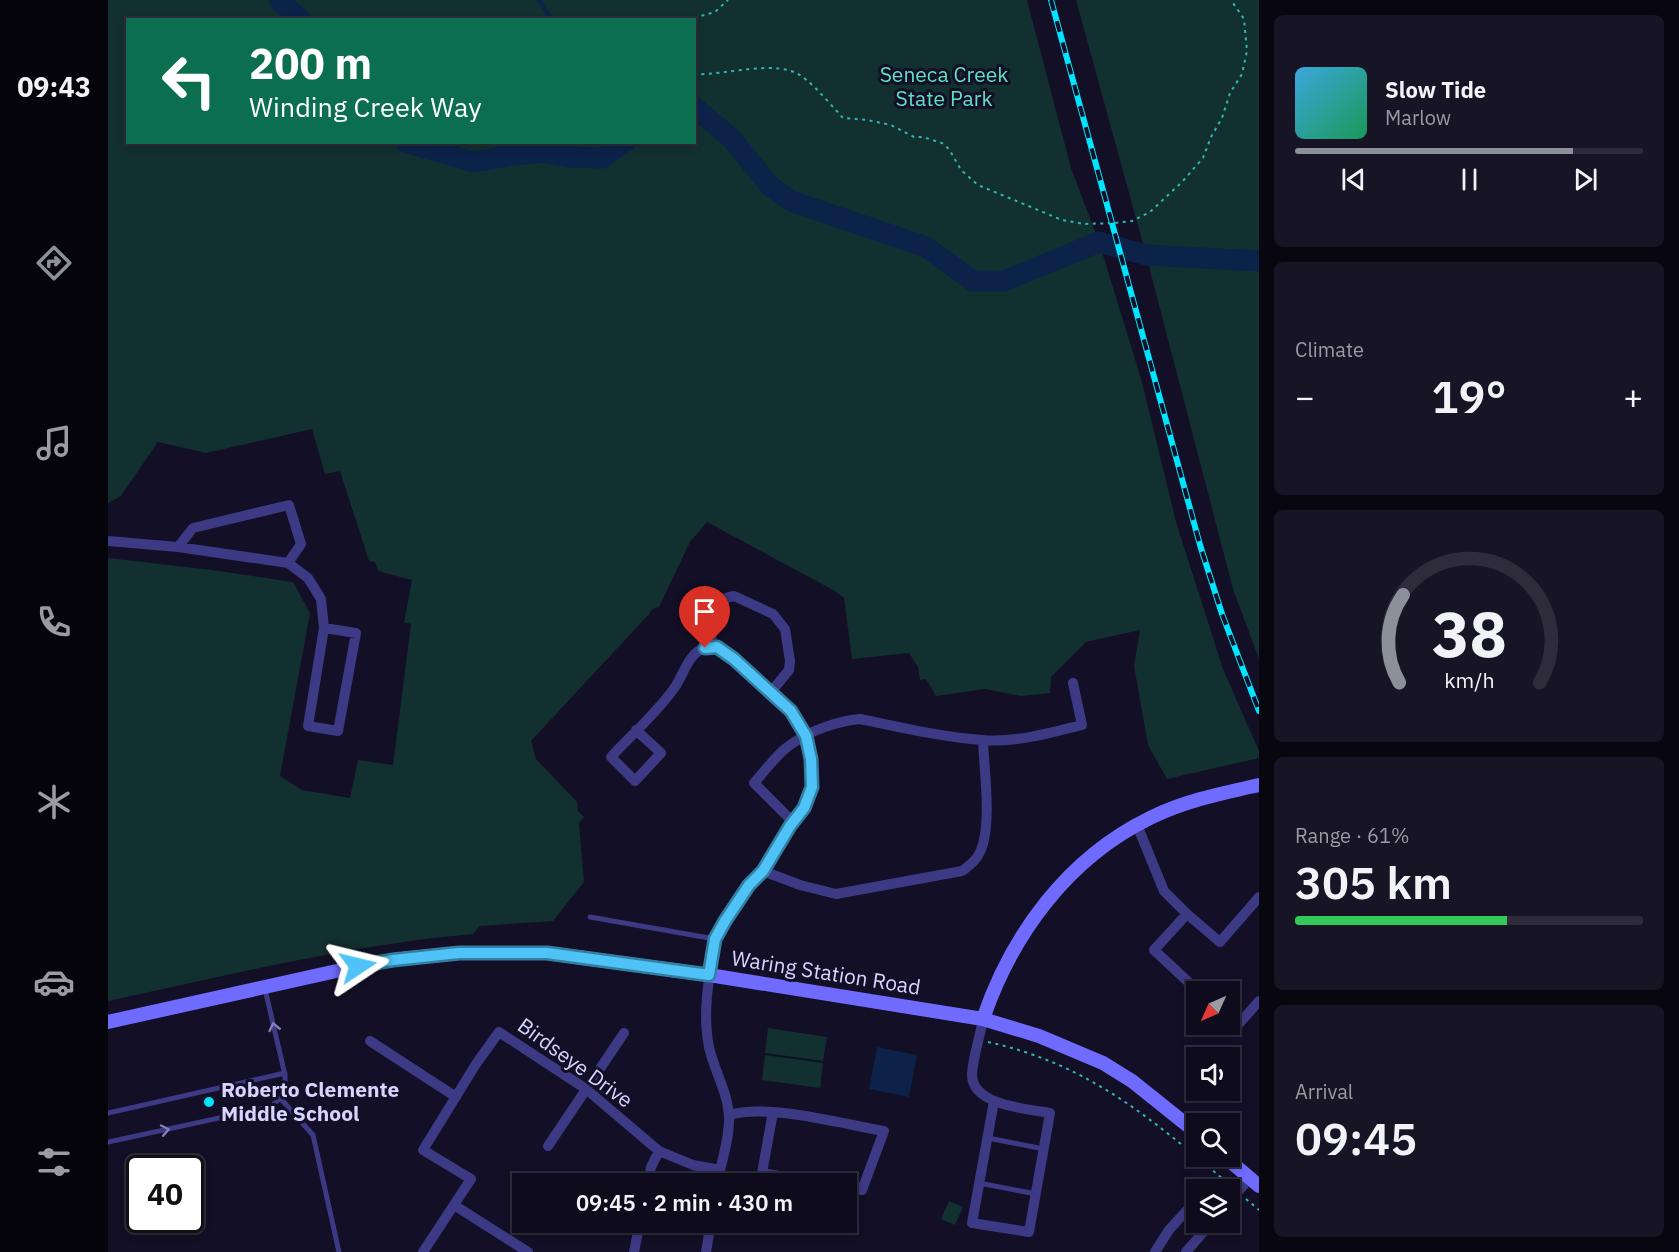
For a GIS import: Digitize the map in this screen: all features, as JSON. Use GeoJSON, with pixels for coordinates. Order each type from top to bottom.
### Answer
{"type":"FeatureCollection","features":[{"type":"Feature","properties":{"kind":"street"},"geometry":{"type":"LineString","coordinates":[[178,547],[193,528],[289,505],[301,544],[288,563]]}},
{"type":"Feature","properties":{"kind":"street"},"geometry":{"type":"LineString","coordinates":[[108,542],[178,547],[288,563],[308,578],[321,599],[324,628],[308,726],[338,731],[356,633],[324,628]]}},
{"type":"Feature","properties":{"kind":"street"},"geometry":{"type":"LineString","coordinates":[[711,648],[714,613],[720,602],[727,597],[734,596],[773,615],[785,629],[790,661],[789,670],[771,692]]}},
{"type":"Feature","properties":{"kind":"street"},"geometry":{"type":"LineString","coordinates":[[636,730],[661,753],[635,780],[611,757],[636,730],[661,706],[694,655],[705,648],[717,647],[734,659],[791,711],[806,736],[811,759],[812,787],[804,808],[763,871],[736,903],[715,939],[706,1002],[709,1045],[729,1115],[719,1173]]}},
{"type":"Feature","properties":{"kind":"street"},"geometry":{"type":"LineString","coordinates":[[793,822],[754,783],[792,744],[806,736],[844,721],[860,719],[983,740],[1025,737],[1082,725],[1073,683]]}},
{"type":"Feature","properties":{"kind":"street"},"geometry":{"type":"LineString","coordinates":[[763,871],[801,885],[836,894],[962,871],[973,863],[981,850],[986,819],[983,740]]}},
{"type":"Feature","properties":{"kind":"street"},"geometry":{"type":"LineString","coordinates":[[994,1101],[972,1223],[1029,1232],[1050,1113],[1003,1105],[994,1101],[977,1089],[972,1076],[983,1019],[1006,963],[1032,918],[1071,874],[1094,853],[1137,825],[1176,807],[1258,785]]}},
{"type":"Feature","properties":{"kind":"street"},"geometry":{"type":"LineString","coordinates":[[1137,825],[1164,891],[1220,942],[1259,897]]}},
{"type":"Feature","properties":{"kind":"street"},"geometry":{"type":"LineString","coordinates":[[1187,914],[1154,950],[1187,981]]}},
{"type":"Feature","properties":{"kind":"street","name":"Waring Station Road"},"geometry":{"type":"LineString","coordinates":[[108,1022],[393,960],[459,953],[547,953],[709,975],[983,1019],[1039,1036],[1103,1063],[1132,1081],[1186,1124]]}},
{"type":"Feature","properties":{"kind":"street"},"geometry":{"type":"LineString","coordinates":[[1240,1023],[1259,1001]]}},
{"type":"Feature","properties":{"kind":"street","name":"Birdseye Drive"},"geometry":{"type":"LineString","coordinates":[[423,1252],[471,1179],[423,1150],[499,1032],[586,1089],[659,1151],[693,1165],[720,1170]]}},
{"type":"Feature","properties":{"kind":"street"},"geometry":{"type":"LineString","coordinates":[[548,1146],[624,1033]]}},
{"type":"Feature","properties":{"kind":"street"},"geometry":{"type":"LineString","coordinates":[[370,1041],[456,1096]]}},
{"type":"Feature","properties":{"kind":"street"},"geometry":{"type":"LineString","coordinates":[[729,1115],[742,1111],[773,1112],[884,1131],[862,1190],[857,1189]]}},
{"type":"Feature","properties":{"kind":"street"},"geometry":{"type":"LineString","coordinates":[[762,1173],[773,1112]]}},
{"type":"Feature","properties":{"kind":"street"},"geometry":{"type":"LineString","coordinates":[[650,1173],[659,1151]]}},
{"type":"Feature","properties":{"kind":"street"},"geometry":{"type":"LineString","coordinates":[[1237,1167],[1254,1182],[1240,1191]]}},
{"type":"Feature","properties":{"kind":"street"},"geometry":{"type":"LineString","coordinates":[[454,1205],[528,1252]]}},
{"type":"Feature","properties":{"kind":"street"},"geometry":{"type":"LineString","coordinates":[[1155,1252],[1169,1230],[1186,1211]]}},
{"type":"Feature","properties":{"kind":"street"},"geometry":{"type":"LineString","coordinates":[[634,1252],[638,1233]]}},
{"type":"Feature","properties":{"kind":"street"},"geometry":{"type":"LineString","coordinates":[[706,1252],[709,1233]]}},
{"type":"Feature","properties":{"kind":"street"},"geometry":{"type":"LineString","coordinates":[[1186,1252],[1202,1233]]}},
{"type":"Feature","properties":{"kind":"lane"},"geometry":{"type":"LineString","coordinates":[[590,917],[715,939]]}},
{"type":"Feature","properties":{"kind":"lane"},"geometry":{"type":"LineString","coordinates":[[108,1142],[270,1107],[281,1099],[286,1087],[285,1073],[264,987]]}},
{"type":"Feature","properties":{"kind":"lane"},"geometry":{"type":"LineString","coordinates":[[108,1113],[285,1073]]}},
{"type":"Feature","properties":{"kind":"lane"},"geometry":{"type":"LineString","coordinates":[[281,1099],[313,1135],[339,1252]]}},
{"type":"Feature","properties":{"kind":"lane"},"geometry":{"type":"LineString","coordinates":[[988,1138],[1044,1149]]}},
{"type":"Feature","properties":{"kind":"lane"},"geometry":{"type":"LineString","coordinates":[[979,1184],[1036,1194]]}},
{"type":"Feature","properties":{"kind":"path"},"geometry":{"type":"LineString","coordinates":[[692,18],[715,12],[728,0]]}},
{"type":"Feature","properties":{"kind":"path"},"geometry":{"type":"LineString","coordinates":[[696,74],[710,75],[769,68],[790,71],[803,76],[843,118],[891,125],[914,137],[923,137],[942,143],[950,149],[961,170],[978,185],[1062,220],[1084,224],[1115,224],[1150,212],[1182,182],[1203,158],[1222,117],[1230,93],[1242,74],[1247,51],[1244,19],[1231,0]]}},
{"type":"Feature","properties":{"kind":"path"},"geometry":{"type":"LineString","coordinates":[[979,1040],[1023,1051],[1065,1067],[1103,1087],[1161,1127],[1223,1179]]}},
{"type":"Feature","properties":{"kind":"path"},"geometry":{"type":"LineString","coordinates":[[1240,1194],[1259,1210]]}},
{"type":"Feature","properties":{"kind":"green space","name":"Seneca Creek State Park"},"geometry":{"type":"Polygon","coordinates":[[[108,0],[1027,0],[1071,168],[1099,242],[1142,382],[1176,522],[1223,669],[1259,751],[1259,758],[1167,779],[1148,745],[1134,666],[1140,630],[1086,642],[1051,677],[1050,693],[1021,696],[985,689],[936,696],[926,679],[920,680],[918,667],[909,653],[852,659],[844,598],[835,591],[707,522],[690,542],[659,607],[652,609],[531,741],[536,759],[577,802],[578,811],[584,817],[579,823],[584,882],[553,921],[480,926],[473,934],[335,953],[108,1001],[108,558],[293,582],[310,613],[280,776],[302,790],[350,798],[358,760],[393,765],[411,624],[404,622],[412,580],[378,571],[375,562],[369,561],[340,471],[325,474],[312,429],[206,453],[158,442],[121,496],[108,503],[108,0]]]}},
{"type":"Feature","properties":{"kind":"green space"},"geometry":{"type":"Polygon","coordinates":[[[1076,0],[1259,0],[1259,659],[1233,589],[1146,255],[1076,0]]]}},
{"type":"Feature","properties":{"kind":"green space"},"geometry":{"type":"Polygon","coordinates":[[[768,1028],[827,1037],[823,1061],[765,1053],[768,1028]]]}},
{"type":"Feature","properties":{"kind":"green space"},"geometry":{"type":"Polygon","coordinates":[[[765,1055],[823,1063],[820,1088],[762,1080],[765,1055]]]}},
{"type":"Feature","properties":{"kind":"green space"},"geometry":{"type":"Polygon","coordinates":[[[949,1201],[963,1207],[955,1225],[941,1219],[949,1201]]]}},
{"type":"Feature","properties":{"kind":"water"},"geometry":{"type":"Polygon","coordinates":[[[877,1047],[917,1055],[909,1097],[869,1089],[877,1047]]]}},
{"type":"Feature","properties":{"kind":"waterway"},"geometry":{"type":"LineString","coordinates":[[279,0],[299,18]]}},
{"type":"Feature","properties":{"kind":"waterway"},"geometry":{"type":"LineString","coordinates":[[539,0],[551,18]]}},
{"type":"Feature","properties":{"kind":"waterway"},"geometry":{"type":"LineString","coordinates":[[696,109],[732,139],[770,186],[791,201],[926,247],[973,281],[1004,281],[1099,242],[1146,255],[1259,261]]}},
{"type":"Feature","properties":{"kind":"waterway"},"geometry":{"type":"LineString","coordinates":[[412,144],[474,162],[543,152],[569,157],[602,158],[622,144]]}},
{"type":"Feature","properties":{"kind":"railway"},"geometry":{"type":"LineString","coordinates":[[1051,0],[1200,545],[1222,614],[1259,711]]}},
{"type":"Feature","properties":{"kind":"place","name":"Roberto Clemente Middle School"},"geometry":{"type":"Point","coordinates":[209,1102]}},
{"type":"Feature","properties":{"kind":"route"},"geometry":{"type":"LineString","coordinates":[[358,966],[459,953],[547,953],[709,975],[715,939],[736,903],[763,871],[790,826],[804,808],[812,787],[811,759],[806,736],[791,711],[734,659],[717,647],[705,648]]}}]}
